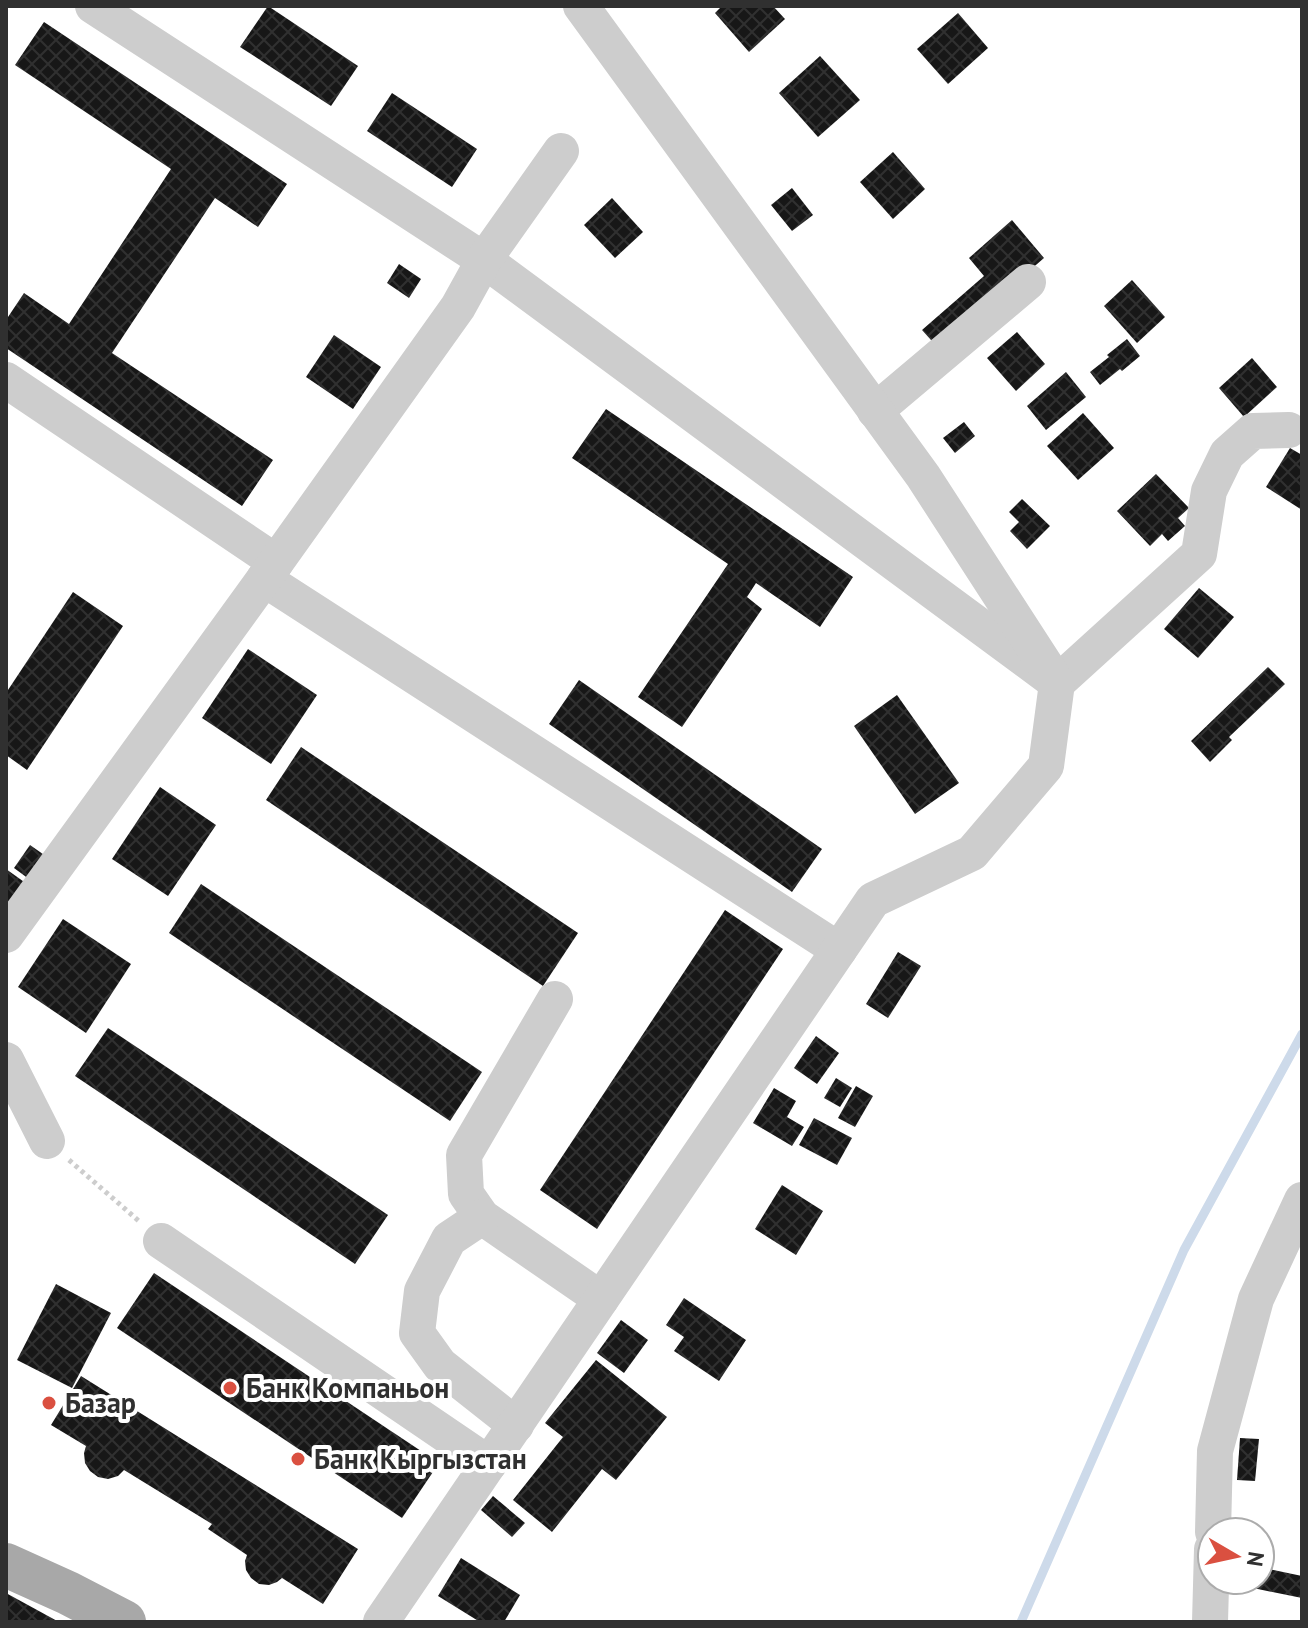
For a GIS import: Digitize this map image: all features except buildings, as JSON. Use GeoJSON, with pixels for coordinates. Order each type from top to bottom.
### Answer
{"type":"FeatureCollection","features":[{"type":"Feature","properties":{"kind":"main road"},"geometry":{"type":"LineString","coordinates":[[6,1565],[124,1622]]}},
{"type":"Feature","properties":{"kind":"street"},"geometry":{"type":"LineString","coordinates":[[93,6],[484,260],[1057,683]]}},
{"type":"Feature","properties":{"kind":"street"},"geometry":{"type":"LineString","coordinates":[[581,6],[923,476],[1057,683]]}},
{"type":"Feature","properties":{"kind":"street"},"geometry":{"type":"LineString","coordinates":[[6,935],[458,307],[484,260],[561,151]]}},
{"type":"Feature","properties":{"kind":"street"},"geometry":{"type":"LineString","coordinates":[[875,411],[1028,282]]}},
{"type":"Feature","properties":{"kind":"street"},"geometry":{"type":"LineString","coordinates":[[6,380],[270,570],[839,950]]}},
{"type":"Feature","properties":{"kind":"street"},"geometry":{"type":"LineString","coordinates":[[381,1622],[873,900],[972,853],[1046,766],[1057,683],[1199,554],[1209,491],[1227,454],[1253,431],[1289,430]]}},
{"type":"Feature","properties":{"kind":"street"},"geometry":{"type":"LineString","coordinates":[[555,999],[464,1155],[466,1194],[482,1217],[601,1299]]}},
{"type":"Feature","properties":{"kind":"street"},"geometry":{"type":"LineString","coordinates":[[6,1060],[47,1141]]}},
{"type":"Feature","properties":{"kind":"street"},"geometry":{"type":"LineString","coordinates":[[1213,1516],[1215,1451],[1256,1299],[1302,1200]]}},
{"type":"Feature","properties":{"kind":"street"},"geometry":{"type":"LineString","coordinates":[[482,1217],[449,1239],[422,1291],[417,1333],[440,1365],[516,1425]]}},
{"type":"Feature","properties":{"kind":"street"},"geometry":{"type":"LineString","coordinates":[[161,1241],[489,1464]]}},
{"type":"Feature","properties":{"kind":"street"},"geometry":{"type":"LineString","coordinates":[[1210,1622],[1211,1596]]}},
{"type":"Feature","properties":{"kind":"path"},"geometry":{"type":"LineString","coordinates":[[47,1141],[161,1241]]}},
{"type":"Feature","properties":{"kind":"waterway"},"geometry":{"type":"LineString","coordinates":[[1021,1622],[1184,1250],[1302,1034]]}},
{"type":"Feature","properties":{"kind":"place","name":"Банк Компаньон"},"geometry":{"type":"Point","coordinates":[230,1388]}},
{"type":"Feature","properties":{"kind":"place","name":"Базар"},"geometry":{"type":"Point","coordinates":[49,1403]}},
{"type":"Feature","properties":{"kind":"place","name":"Банк Кыргызстан"},"geometry":{"type":"Point","coordinates":[298,1459]}}]}
